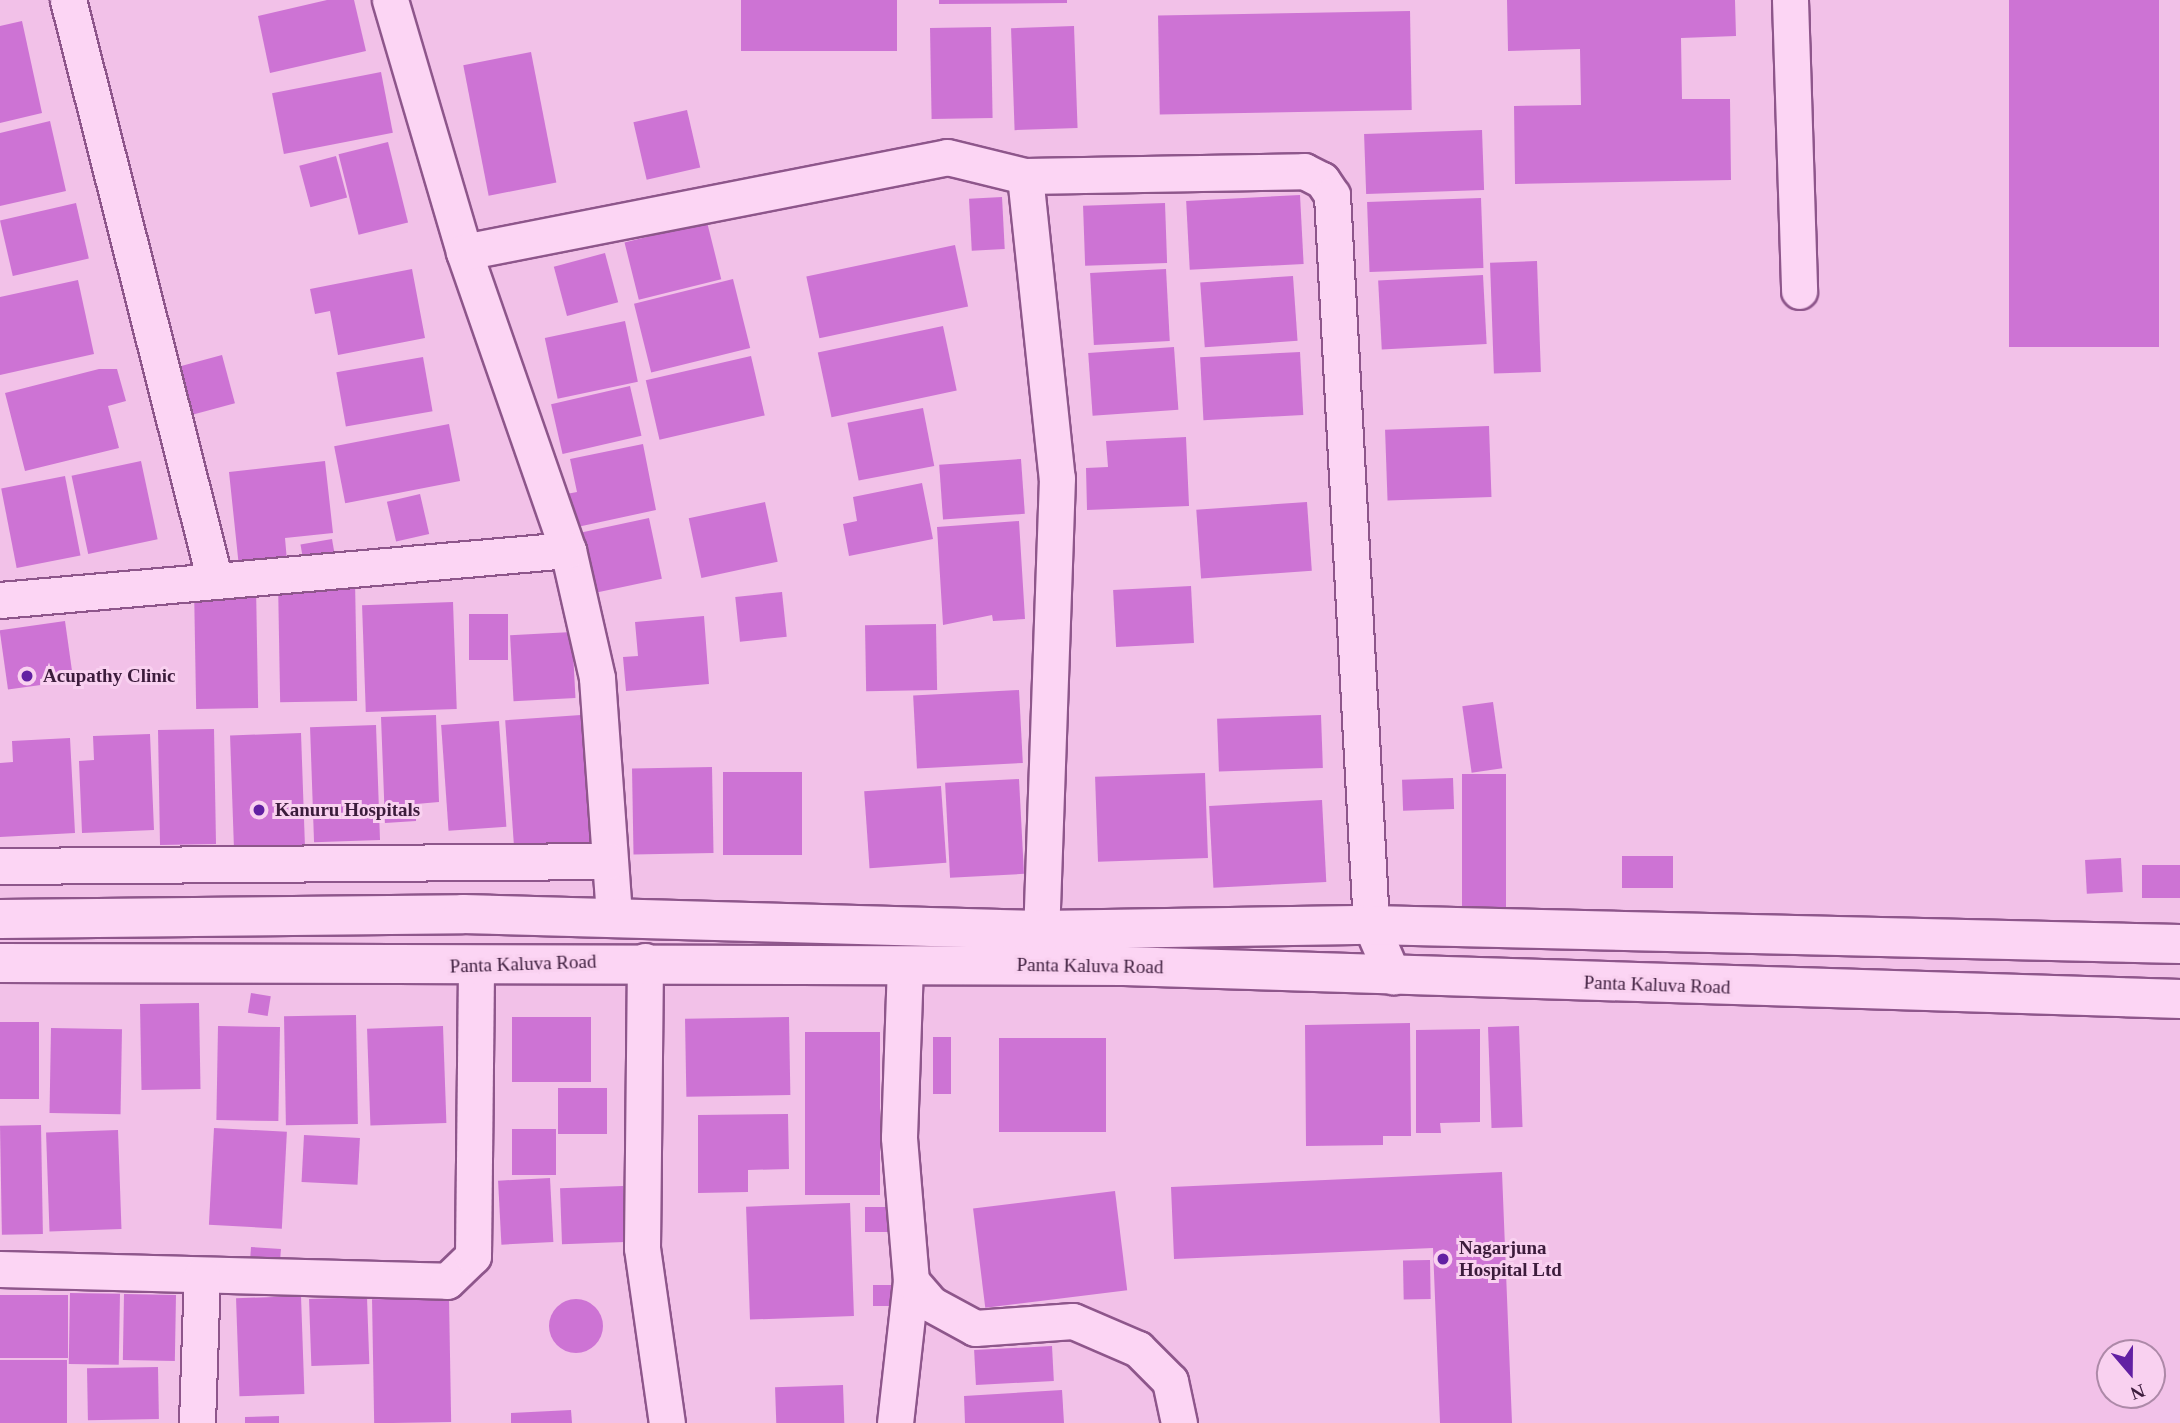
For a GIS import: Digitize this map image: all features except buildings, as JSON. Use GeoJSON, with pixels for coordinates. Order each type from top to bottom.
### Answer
{"type":"FeatureCollection","features":[{"type":"Feature","properties":{"kind":"street"},"geometry":{"type":"LineString","coordinates":[[68,0],[214,577]]}},
{"type":"Feature","properties":{"kind":"street"},"geometry":{"type":"LineString","coordinates":[[390,0],[464,252],[568,551],[597,678],[614,917]]}},
{"type":"Feature","properties":{"kind":"street"},"geometry":{"type":"LineString","coordinates":[[1790,0],[1799,291]]}},
{"type":"Feature","properties":{"kind":"street"},"geometry":{"type":"LineString","coordinates":[[464,252],[947,157],[1025,176],[1304,171],[1332,195],[1371,925],[1393,976]]}},
{"type":"Feature","properties":{"kind":"street"},"geometry":{"type":"LineString","coordinates":[[1025,176],[1058,478],[1041,930]]}},
{"type":"Feature","properties":{"kind":"street"},"geometry":{"type":"LineString","coordinates":[[0,600],[214,577],[568,551]]}},
{"type":"Feature","properties":{"kind":"street"},"geometry":{"type":"LineString","coordinates":[[0,866],[609,860]]}},
{"type":"Feature","properties":{"kind":"street","name":"Panta Kaluva Road"},"geometry":{"type":"LineString","coordinates":[[0,919],[614,917],[1041,930],[1371,925],[2180,944]]}},
{"type":"Feature","properties":{"kind":"street"},"geometry":{"type":"LineString","coordinates":[[645,961],[642,1248],[667,1423]]}},
{"type":"Feature","properties":{"kind":"street","name":"Panta Kaluva Road"},"geometry":{"type":"LineString","coordinates":[[0,963],[476,967],[645,961],[905,964],[2180,999]]}},
{"type":"Feature","properties":{"kind":"street"},"geometry":{"type":"LineString","coordinates":[[895,1423],[911,1281],[899,1137],[905,964]]}},
{"type":"Feature","properties":{"kind":"street"},"geometry":{"type":"LineString","coordinates":[[0,1269],[447,1281],[468,1261],[475,1232],[476,967]]}},
{"type":"Feature","properties":{"kind":"street"},"geometry":{"type":"LineString","coordinates":[[197,1423],[202,1275]]}},
{"type":"Feature","properties":{"kind":"street"},"geometry":{"type":"LineString","coordinates":[[911,1281],[931,1304],[975,1328],[1073,1321],[1138,1349],[1170,1381],[1178,1423]]}},
{"type":"Feature","properties":{"kind":"place","name":"Acupathy Clinic"},"geometry":{"type":"Point","coordinates":[27,676]}},
{"type":"Feature","properties":{"kind":"place","name":"Kanuru Hospitals"},"geometry":{"type":"Point","coordinates":[259,810]}},
{"type":"Feature","properties":{"kind":"place","name":"Nagarjuna Hospital Ltd"},"geometry":{"type":"Point","coordinates":[1443,1259]}}]}
